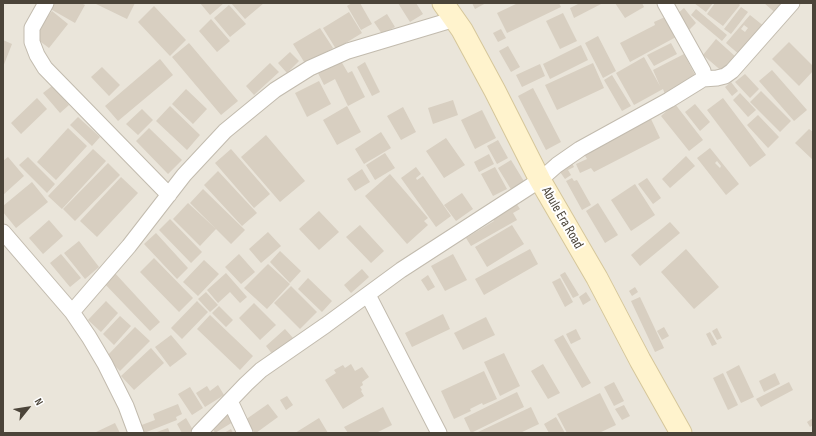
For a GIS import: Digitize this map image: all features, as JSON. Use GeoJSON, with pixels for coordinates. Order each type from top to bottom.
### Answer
{"type":"FeatureCollection","features":[{"type":"Feature","properties":{"kind":"street"},"geometry":{"type":"LineString","coordinates":[[46,3],[32,28],[32,42],[36,55],[45,68],[169,195]]}},
{"type":"Feature","properties":{"kind":"street"},"geometry":{"type":"LineString","coordinates":[[665,3],[703,71],[704,77],[702,79]]}},
{"type":"Feature","properties":{"kind":"street"},"geometry":{"type":"LineString","coordinates":[[199,433],[261,370],[401,270],[540,180],[557,165],[580,149],[669,100],[702,79],[725,76],[732,71],[792,3]]}},
{"type":"Feature","properties":{"kind":"street"},"geometry":{"type":"LineString","coordinates":[[72,312],[129,246],[184,175],[225,131],[275,90],[310,68],[348,51],[449,11]]}},
{"type":"Feature","properties":{"kind":"street","name":"Abule Era Road"},"geometry":{"type":"LineString","coordinates":[[449,11],[462,30],[540,180],[597,278],[640,360],[681,433]]}},
{"type":"Feature","properties":{"kind":"street"},"geometry":{"type":"LineString","coordinates":[[3,232],[72,312],[89,337],[105,364],[126,406],[136,433]]}},
{"type":"Feature","properties":{"kind":"street"},"geometry":{"type":"LineString","coordinates":[[368,295],[439,433]]}},
{"type":"Feature","properties":{"kind":"street"},"geometry":{"type":"LineString","coordinates":[[230,401],[245,433]]}},
{"type":"Feature","properties":{"kind":"shaded area"},"geometry":{"type":"Polygon","coordinates":[[[3,3],[813,3],[813,433],[3,433],[3,3]]]}},
{"type":"Feature","properties":{"kind":"building"},"geometry":{"type":"Polygon","coordinates":[[[49,3],[81,3],[85,5],[75,23],[47,7],[49,3]]]}},
{"type":"Feature","properties":{"kind":"building"},"geometry":{"type":"Polygon","coordinates":[[[94,3],[135,3],[127,19],[94,3]]]}},
{"type":"Feature","properties":{"kind":"building"},"geometry":{"type":"Polygon","coordinates":[[[200,3],[224,3],[210,15],[200,3]]]}},
{"type":"Feature","properties":{"kind":"building"},"geometry":{"type":"Polygon","coordinates":[[[231,3],[264,3],[245,19],[231,3]]]}},
{"type":"Feature","properties":{"kind":"building"},"geometry":{"type":"Polygon","coordinates":[[[352,3],[360,3],[372,24],[361,30],[347,6],[352,3]]]}},
{"type":"Feature","properties":{"kind":"building"},"geometry":{"type":"Polygon","coordinates":[[[398,3],[416,3],[423,14],[410,22],[398,3]]]}},
{"type":"Feature","properties":{"kind":"building"},"geometry":{"type":"Polygon","coordinates":[[[472,3],[486,3],[475,9],[472,3]]]}},
{"type":"Feature","properties":{"kind":"building"},"geometry":{"type":"Polygon","coordinates":[[[518,3],[559,3],[561,7],[507,33],[497,13],[518,3]]]}},
{"type":"Feature","properties":{"kind":"building"},"geometry":{"type":"Polygon","coordinates":[[[580,3],[603,3],[574,18],[570,8],[580,3]]]}},
{"type":"Feature","properties":{"kind":"building"},"geometry":{"type":"Polygon","coordinates":[[[615,3],[642,3],[644,7],[625,18],[615,3]]]}},
{"type":"Feature","properties":{"kind":"building"},"geometry":{"type":"Polygon","coordinates":[[[694,3],[713,3],[706,12],[694,3]]]}},
{"type":"Feature","properties":{"kind":"building"},"geometry":{"type":"Polygon","coordinates":[[[715,3],[738,3],[740,5],[723,26],[707,14],[715,3]]]}},
{"type":"Feature","properties":{"kind":"building"},"geometry":{"type":"Polygon","coordinates":[[[764,3],[787,3],[778,15],[764,3]]]}},
{"type":"Feature","properties":{"kind":"building"},"geometry":{"type":"Polygon","coordinates":[[[229,5],[246,24],[230,37],[214,18],[229,5]]]}},
{"type":"Feature","properties":{"kind":"building"},"geometry":{"type":"Polygon","coordinates":[[[154,6],[186,40],[170,56],[138,22],[154,6]]]}},
{"type":"Feature","properties":{"kind":"building"},"geometry":{"type":"Polygon","coordinates":[[[741,7],[748,12],[731,34],[724,29],[741,7]]]}},
{"type":"Feature","properties":{"kind":"building"},"geometry":{"type":"Polygon","coordinates":[[[684,8],[696,23],[689,30],[676,15],[684,8]]]}},
{"type":"Feature","properties":{"kind":"building"},"geometry":{"type":"Polygon","coordinates":[[[696,9],[727,35],[722,41],[691,15],[696,9]]]}},
{"type":"Feature","properties":{"kind":"building"},"geometry":{"type":"Polygon","coordinates":[[[52,11],[68,24],[49,48],[33,36],[52,11]]]}},
{"type":"Feature","properties":{"kind":"building"},"geometry":{"type":"Polygon","coordinates":[[[349,12],[362,33],[336,49],[323,28],[349,12]]]}},
{"type":"Feature","properties":{"kind":"building"},"geometry":{"type":"Polygon","coordinates":[[[563,13],[577,41],[560,49],[546,21],[563,13]]]}},
{"type":"Feature","properties":{"kind":"building"},"geometry":{"type":"Polygon","coordinates":[[[387,14],[395,27],[382,34],[374,22],[387,14]]]}},
{"type":"Feature","properties":{"kind":"building"},"geometry":{"type":"Polygon","coordinates":[[[750,15],[765,27],[741,56],[726,43],[750,15]],[[744,25],[741,29],[745,32],[748,28],[744,25]]]}},
{"type":"Feature","properties":{"kind":"building"},"geometry":{"type":"Polygon","coordinates":[[[665,17],[676,37],[630,62],[620,43],[655,25],[654,22],[665,17]]]}},
{"type":"Feature","properties":{"kind":"building"},"geometry":{"type":"Polygon","coordinates":[[[211,19],[230,41],[217,52],[199,31],[211,19]]]}},
{"type":"Feature","properties":{"kind":"building"},"geometry":{"type":"Polygon","coordinates":[[[320,28],[333,48],[306,65],[293,44],[320,28]]]}},
{"type":"Feature","properties":{"kind":"building"},"geometry":{"type":"Polygon","coordinates":[[[501,29],[506,38],[498,42],[493,33],[501,29]]]}},
{"type":"Feature","properties":{"kind":"building"},"geometry":{"type":"Polygon","coordinates":[[[598,36],[616,71],[603,78],[585,43],[598,36]]]}},
{"type":"Feature","properties":{"kind":"building"},"geometry":{"type":"Polygon","coordinates":[[[716,39],[737,58],[724,73],[703,55],[716,39]]]}},
{"type":"Feature","properties":{"kind":"building"},"geometry":{"type":"Polygon","coordinates":[[[3,40],[12,44],[3,67],[3,40]]]}},
{"type":"Feature","properties":{"kind":"building"},"geometry":{"type":"Polygon","coordinates":[[[789,42],[813,66],[813,71],[799,86],[772,59],[789,42]]]}},
{"type":"Feature","properties":{"kind":"building"},"geometry":{"type":"Polygon","coordinates":[[[189,43],[238,101],[221,115],[172,57],[189,43]]]}},
{"type":"Feature","properties":{"kind":"building"},"geometry":{"type":"Polygon","coordinates":[[[671,43],[677,54],[654,66],[647,55],[671,43]]]}},
{"type":"Feature","properties":{"kind":"building"},"geometry":{"type":"Polygon","coordinates":[[[581,45],[588,60],[550,79],[543,64],[581,45]]]}},
{"type":"Feature","properties":{"kind":"building"},"geometry":{"type":"Polygon","coordinates":[[[508,46],[520,67],[511,72],[499,51],[508,46]]]}},
{"type":"Feature","properties":{"kind":"building"},"geometry":{"type":"Polygon","coordinates":[[[290,52],[299,61],[287,73],[278,63],[290,52]]]}},
{"type":"Feature","properties":{"kind":"building"},"geometry":{"type":"Polygon","coordinates":[[[684,54],[696,77],[665,94],[663,89],[634,105],[616,73],[644,57],[660,86],[653,70],[684,54]]]}},
{"type":"Feature","properties":{"kind":"building"},"geometry":{"type":"Polygon","coordinates":[[[160,59],[173,75],[118,121],[105,106],[160,59]]]}},
{"type":"Feature","properties":{"kind":"building"},"geometry":{"type":"Polygon","coordinates":[[[341,61],[348,73],[352,71],[365,97],[348,106],[335,79],[324,85],[318,73],[341,61]]]}},
{"type":"Feature","properties":{"kind":"building"},"geometry":{"type":"Polygon","coordinates":[[[365,62],[380,92],[372,96],[357,67],[365,62]]]}},
{"type":"Feature","properties":{"kind":"building"},"geometry":{"type":"Polygon","coordinates":[[[270,63],[279,72],[254,95],[246,86],[270,63]]]}},
{"type":"Feature","properties":{"kind":"building"},"geometry":{"type":"Polygon","coordinates":[[[593,63],[604,88],[557,110],[545,85],[593,63]]]}},
{"type":"Feature","properties":{"kind":"building"},"geometry":{"type":"Polygon","coordinates":[[[540,64],[545,76],[522,87],[516,75],[540,64]]]}},
{"type":"Feature","properties":{"kind":"building"},"geometry":{"type":"Polygon","coordinates":[[[102,67],[120,85],[109,96],[91,77],[102,67]]]}},
{"type":"Feature","properties":{"kind":"building"},"geometry":{"type":"Polygon","coordinates":[[[772,70],[807,110],[794,121],[759,81],[772,70]]]}},
{"type":"Feature","properties":{"kind":"building"},"geometry":{"type":"Polygon","coordinates":[[[745,74],[759,89],[750,98],[735,82],[745,74]]]}},
{"type":"Feature","properties":{"kind":"building"},"geometry":{"type":"Polygon","coordinates":[[[612,75],[631,106],[622,111],[604,80],[612,75]]]}},
{"type":"Feature","properties":{"kind":"building"},"geometry":{"type":"Polygon","coordinates":[[[319,81],[331,104],[307,117],[295,93],[319,81]]]}},
{"type":"Feature","properties":{"kind":"building"},"geometry":{"type":"Polygon","coordinates":[[[731,82],[738,91],[732,96],[725,87],[731,82]]]}},
{"type":"Feature","properties":{"kind":"building"},"geometry":{"type":"Polygon","coordinates":[[[52,86],[69,105],[60,113],[43,93],[52,86]]]}},
{"type":"Feature","properties":{"kind":"building"},"geometry":{"type":"Polygon","coordinates":[[[533,88],[561,142],[546,150],[518,96],[533,88]]]}},
{"type":"Feature","properties":{"kind":"building"},"geometry":{"type":"Polygon","coordinates":[[[186,89],[207,109],[193,124],[172,104],[186,89]]]}},
{"type":"Feature","properties":{"kind":"building"},"geometry":{"type":"Polygon","coordinates":[[[761,91],[791,121],[780,132],[750,102],[761,91]]]}},
{"type":"Feature","properties":{"kind":"building"},"geometry":{"type":"Polygon","coordinates":[[[740,93],[756,110],[748,117],[733,100],[740,93]]]}},
{"type":"Feature","properties":{"kind":"building"},"geometry":{"type":"Polygon","coordinates":[[[37,98],[47,109],[21,134],[11,123],[37,98]]]}},
{"type":"Feature","properties":{"kind":"building"},"geometry":{"type":"Polygon","coordinates":[[[723,98],[766,155],[750,167],[707,110],[723,98]]]}},
{"type":"Feature","properties":{"kind":"building"},"geometry":{"type":"Polygon","coordinates":[[[453,100],[458,115],[433,124],[428,108],[453,100]]]}},
{"type":"Feature","properties":{"kind":"building"},"geometry":{"type":"Polygon","coordinates":[[[675,104],[703,140],[689,151],[661,116],[675,104]]]}},
{"type":"Feature","properties":{"kind":"building"},"geometry":{"type":"Polygon","coordinates":[[[695,104],[710,122],[700,131],[685,112],[695,104]]]}},
{"type":"Feature","properties":{"kind":"building"},"geometry":{"type":"Polygon","coordinates":[[[170,106],[200,135],[187,150],[156,121],[170,106]]]}},
{"type":"Feature","properties":{"kind":"building"},"geometry":{"type":"Polygon","coordinates":[[[347,106],[361,132],[337,145],[323,120],[347,106]]]}},
{"type":"Feature","properties":{"kind":"building"},"geometry":{"type":"Polygon","coordinates":[[[403,107],[416,132],[401,140],[387,116],[403,107]]]}},
{"type":"Feature","properties":{"kind":"building"},"geometry":{"type":"Polygon","coordinates":[[[142,109],[153,120],[138,135],[126,124],[142,109]]]}},
{"type":"Feature","properties":{"kind":"building"},"geometry":{"type":"Polygon","coordinates":[[[482,110],[496,138],[475,149],[461,120],[482,110]]]}},
{"type":"Feature","properties":{"kind":"building"},"geometry":{"type":"Polygon","coordinates":[[[758,115],[779,137],[768,148],[747,125],[758,115]]]}},
{"type":"Feature","properties":{"kind":"building"},"geometry":{"type":"Polygon","coordinates":[[[78,117],[100,137],[92,146],[70,125],[78,117]]]}},
{"type":"Feature","properties":{"kind":"building"},"geometry":{"type":"Polygon","coordinates":[[[651,119],[660,138],[594,172],[591,168],[580,173],[576,164],[587,159],[584,154],[651,119]]]}},
{"type":"Feature","properties":{"kind":"building"},"geometry":{"type":"Polygon","coordinates":[[[68,128],[87,146],[56,180],[37,162],[68,128]]]}},
{"type":"Feature","properties":{"kind":"building"},"geometry":{"type":"Polygon","coordinates":[[[149,128],[182,160],[168,174],[136,141],[149,128]]]}},
{"type":"Feature","properties":{"kind":"building"},"geometry":{"type":"Polygon","coordinates":[[[809,129],[813,132],[813,160],[795,143],[809,129]]]}},
{"type":"Feature","properties":{"kind":"building"},"geometry":{"type":"Polygon","coordinates":[[[381,132],[391,148],[364,164],[355,149],[381,132]]]}},
{"type":"Feature","properties":{"kind":"building"},"geometry":{"type":"Polygon","coordinates":[[[266,135],[305,181],[280,202],[241,157],[266,135]]]}},
{"type":"Feature","properties":{"kind":"building"},"geometry":{"type":"Polygon","coordinates":[[[446,138],[465,165],[444,178],[426,151],[446,138]]]}},
{"type":"Feature","properties":{"kind":"building"},"geometry":{"type":"Polygon","coordinates":[[[498,140],[508,158],[497,164],[487,146],[498,140]]]}},
{"type":"Feature","properties":{"kind":"building"},"geometry":{"type":"Polygon","coordinates":[[[710,148],[739,184],[726,195],[697,158],[710,148]],[[717,161],[715,163],[720,168],[721,166],[717,161]]]}},
{"type":"Feature","properties":{"kind":"building"},"geometry":{"type":"Polygon","coordinates":[[[93,149],[106,161],[62,209],[48,196],[93,149]]]}},
{"type":"Feature","properties":{"kind":"building"},"geometry":{"type":"Polygon","coordinates":[[[231,149],[270,194],[254,208],[215,163],[231,149]]]}},
{"type":"Feature","properties":{"kind":"building"},"geometry":{"type":"Polygon","coordinates":[[[385,153],[395,168],[375,180],[366,165],[385,153]]]}},
{"type":"Feature","properties":{"kind":"building"},"geometry":{"type":"Polygon","coordinates":[[[489,154],[494,164],[479,172],[474,162],[489,154]]]}},
{"type":"Feature","properties":{"kind":"building"},"geometry":{"type":"Polygon","coordinates":[[[686,156],[695,166],[670,188],[662,179],[686,156]]]}},
{"type":"Feature","properties":{"kind":"building"},"geometry":{"type":"Polygon","coordinates":[[[8,157],[24,176],[3,195],[3,161],[8,157]]]}},
{"type":"Feature","properties":{"kind":"building"},"geometry":{"type":"Polygon","coordinates":[[[28,157],[55,184],[47,193],[19,165],[28,157]]]}},
{"type":"Feature","properties":{"kind":"building"},"geometry":{"type":"Polygon","coordinates":[[[511,160],[525,183],[512,191],[498,168],[511,160]]]}},
{"type":"Feature","properties":{"kind":"building"},"geometry":{"type":"Polygon","coordinates":[[[571,161],[574,167],[568,170],[571,175],[565,179],[558,169],[571,161]]]}},
{"type":"Feature","properties":{"kind":"building"},"geometry":{"type":"Polygon","coordinates":[[[108,163],[120,175],[75,221],[63,209],[108,163]]]}},
{"type":"Feature","properties":{"kind":"building"},"geometry":{"type":"Polygon","coordinates":[[[416,167],[421,174],[416,178],[417,180],[423,176],[451,216],[436,227],[401,178],[416,167]]]}},
{"type":"Feature","properties":{"kind":"building"},"geometry":{"type":"Polygon","coordinates":[[[495,167],[507,189],[493,196],[481,174],[495,167]]]}},
{"type":"Feature","properties":{"kind":"building"},"geometry":{"type":"Polygon","coordinates":[[[362,169],[370,182],[355,191],[347,179],[362,169]]]}},
{"type":"Feature","properties":{"kind":"building"},"geometry":{"type":"Polygon","coordinates":[[[218,171],[257,213],[242,226],[204,185],[218,171]]]}},
{"type":"Feature","properties":{"kind":"building"},"geometry":{"type":"Polygon","coordinates":[[[390,174],[428,218],[424,221],[428,225],[407,244],[365,196],[390,174]]]}},
{"type":"Feature","properties":{"kind":"building"},"geometry":{"type":"Polygon","coordinates":[[[121,177],[138,193],[97,237],[80,221],[121,177]]]}},
{"type":"Feature","properties":{"kind":"building"},"geometry":{"type":"Polygon","coordinates":[[[572,178],[574,181],[577,180],[591,205],[582,210],[566,181],[572,178]]]}},
{"type":"Feature","properties":{"kind":"building"},"geometry":{"type":"Polygon","coordinates":[[[647,178],[661,198],[653,204],[638,184],[647,178]]]}},
{"type":"Feature","properties":{"kind":"building"},"geometry":{"type":"Polygon","coordinates":[[[32,182],[48,202],[16,228],[3,212],[3,206],[32,182]]]}},
{"type":"Feature","properties":{"kind":"building"},"geometry":{"type":"Polygon","coordinates":[[[635,184],[655,215],[631,231],[611,200],[635,184]]]}},
{"type":"Feature","properties":{"kind":"building"},"geometry":{"type":"Polygon","coordinates":[[[203,189],[245,230],[231,244],[190,203],[203,189]]]}},
{"type":"Feature","properties":{"kind":"building"},"geometry":{"type":"Polygon","coordinates":[[[462,193],[473,209],[456,221],[444,205],[462,193]]]}},
{"type":"Feature","properties":{"kind":"building"},"geometry":{"type":"Polygon","coordinates":[[[188,203],[216,229],[200,246],[173,219],[188,203]]]}},
{"type":"Feature","properties":{"kind":"building"},"geometry":{"type":"Polygon","coordinates":[[[516,203],[520,209],[513,213],[517,220],[471,246],[466,238],[494,221],[491,217],[516,203]]]}},
{"type":"Feature","properties":{"kind":"building"},"geometry":{"type":"Polygon","coordinates":[[[598,203],[618,235],[605,243],[586,211],[598,203]]]}},
{"type":"Feature","properties":{"kind":"building"},"geometry":{"type":"Polygon","coordinates":[[[319,211],[339,232],[319,250],[299,229],[319,211]]]}},
{"type":"Feature","properties":{"kind":"building"},"geometry":{"type":"Polygon","coordinates":[[[170,219],[202,252],[191,263],[159,230],[170,219]]]}},
{"type":"Feature","properties":{"kind":"building"},"geometry":{"type":"Polygon","coordinates":[[[49,220],[63,236],[43,254],[29,238],[49,220]]]}},
{"type":"Feature","properties":{"kind":"building"},"geometry":{"type":"Polygon","coordinates":[[[670,222],[680,233],[640,266],[631,255],[670,222]]]}},
{"type":"Feature","properties":{"kind":"building"},"geometry":{"type":"Polygon","coordinates":[[[360,225],[384,251],[371,263],[346,237],[360,225]]]}},
{"type":"Feature","properties":{"kind":"building"},"geometry":{"type":"Polygon","coordinates":[[[512,225],[524,244],[487,267],[475,247],[512,225]]]}},
{"type":"Feature","properties":{"kind":"building"},"geometry":{"type":"Polygon","coordinates":[[[268,232],[281,246],[261,263],[249,249],[268,232]]]}},
{"type":"Feature","properties":{"kind":"building"},"geometry":{"type":"Polygon","coordinates":[[[156,233],[188,268],[177,279],[144,244],[156,233]]]}},
{"type":"Feature","properties":{"kind":"building"},"geometry":{"type":"Polygon","coordinates":[[[79,241],[99,267],[85,279],[64,253],[79,241]]]}},
{"type":"Feature","properties":{"kind":"building"},"geometry":{"type":"Polygon","coordinates":[[[530,249],[538,264],[484,295],[475,279],[530,249]]]}},
{"type":"Feature","properties":{"kind":"building"},"geometry":{"type":"Polygon","coordinates":[[[686,249],[719,287],[694,309],[661,272],[686,249]]]}},
{"type":"Feature","properties":{"kind":"building"},"geometry":{"type":"Polygon","coordinates":[[[280,251],[301,271],[290,283],[270,262],[280,251]]]}},
{"type":"Feature","properties":{"kind":"building"},"geometry":{"type":"Polygon","coordinates":[[[61,254],[81,278],[70,287],[50,263],[61,254]]]}},
{"type":"Feature","properties":{"kind":"building"},"geometry":{"type":"Polygon","coordinates":[[[239,254],[255,272],[241,284],[225,267],[239,254]]]}},
{"type":"Feature","properties":{"kind":"building"},"geometry":{"type":"Polygon","coordinates":[[[453,254],[467,280],[445,291],[431,266],[453,254]]]}},
{"type":"Feature","properties":{"kind":"building"},"geometry":{"type":"Polygon","coordinates":[[[154,258],[193,298],[179,312],[140,272],[154,258]]]}},
{"type":"Feature","properties":{"kind":"building"},"geometry":{"type":"Polygon","coordinates":[[[204,260],[219,274],[198,296],[183,282],[204,260]]]}},
{"type":"Feature","properties":{"kind":"building"},"geometry":{"type":"Polygon","coordinates":[[[268,264],[290,284],[267,309],[244,288],[268,264]]]}},
{"type":"Feature","properties":{"kind":"building"},"geometry":{"type":"Polygon","coordinates":[[[362,269],[369,277],[351,293],[344,285],[362,269]]]}},
{"type":"Feature","properties":{"kind":"building"},"geometry":{"type":"Polygon","coordinates":[[[113,271],[160,322],[150,331],[102,281],[113,271]]]}},
{"type":"Feature","properties":{"kind":"building"},"geometry":{"type":"Polygon","coordinates":[[[565,272],[579,295],[573,298],[560,275],[565,272]]]}},
{"type":"Feature","properties":{"kind":"building"},"geometry":{"type":"Polygon","coordinates":[[[226,273],[247,297],[240,303],[230,292],[218,303],[207,290],[226,273]]]}},
{"type":"Feature","properties":{"kind":"building"},"geometry":{"type":"Polygon","coordinates":[[[428,275],[435,287],[428,291],[421,280],[428,275]]]}},
{"type":"Feature","properties":{"kind":"building"},"geometry":{"type":"Polygon","coordinates":[[[308,278],[332,301],[322,312],[298,289],[308,278]]]}},
{"type":"Feature","properties":{"kind":"building"},"geometry":{"type":"Polygon","coordinates":[[[560,278],[573,302],[565,307],[552,282],[560,278]]]}},
{"type":"Feature","properties":{"kind":"building"},"geometry":{"type":"Polygon","coordinates":[[[291,286],[317,312],[300,329],[274,303],[291,286]]]}},
{"type":"Feature","properties":{"kind":"building"},"geometry":{"type":"Polygon","coordinates":[[[635,287],[638,292],[632,296],[629,291],[635,287]]]}},
{"type":"Feature","properties":{"kind":"building"},"geometry":{"type":"Polygon","coordinates":[[[206,292],[218,305],[210,312],[198,299],[206,292]]]}},
{"type":"Feature","properties":{"kind":"building"},"geometry":{"type":"Polygon","coordinates":[[[586,292],[591,300],[583,305],[579,297],[586,292]]]}},
{"type":"Feature","properties":{"kind":"building"},"geometry":{"type":"Polygon","coordinates":[[[640,297],[664,348],[655,352],[631,301],[640,297]]]}},
{"type":"Feature","properties":{"kind":"building"},"geometry":{"type":"Polygon","coordinates":[[[106,301],[118,313],[101,332],[88,320],[106,301]]]}},
{"type":"Feature","properties":{"kind":"building"},"geometry":{"type":"Polygon","coordinates":[[[197,301],[208,312],[182,339],[171,328],[197,301]]]}},
{"type":"Feature","properties":{"kind":"building"},"geometry":{"type":"Polygon","coordinates":[[[254,303],[276,325],[260,340],[239,318],[254,303]]]}},
{"type":"Feature","properties":{"kind":"building"},"geometry":{"type":"Polygon","coordinates":[[[219,306],[233,320],[226,327],[212,313],[219,306]]]}},
{"type":"Feature","properties":{"kind":"building"},"geometry":{"type":"Polygon","coordinates":[[[443,314],[450,329],[412,347],[405,333],[443,314]]]}},
{"type":"Feature","properties":{"kind":"building"},"geometry":{"type":"Polygon","coordinates":[[[210,315],[253,356],[240,370],[197,329],[210,315]]]}},
{"type":"Feature","properties":{"kind":"building"},"geometry":{"type":"Polygon","coordinates":[[[120,316],[131,326],[114,345],[103,334],[120,316]]]}},
{"type":"Feature","properties":{"kind":"building"},"geometry":{"type":"Polygon","coordinates":[[[486,317],[495,335],[463,350],[454,333],[486,317]]]}},
{"type":"Feature","properties":{"kind":"building"},"geometry":{"type":"Polygon","coordinates":[[[135,327],[150,341],[120,371],[106,357],[135,327]]]}},
{"type":"Feature","properties":{"kind":"building"},"geometry":{"type":"Polygon","coordinates":[[[664,327],[669,336],[662,340],[657,331],[664,327]]]}},
{"type":"Feature","properties":{"kind":"building"},"geometry":{"type":"Polygon","coordinates":[[[717,328],[722,338],[717,340],[712,331],[717,328]]]}},
{"type":"Feature","properties":{"kind":"building"},"geometry":{"type":"Polygon","coordinates":[[[285,329],[293,338],[273,355],[266,346],[285,329]]]}},
{"type":"Feature","properties":{"kind":"building"},"geometry":{"type":"Polygon","coordinates":[[[576,329],[581,339],[571,344],[566,334],[576,329]]]}},
{"type":"Feature","properties":{"kind":"building"},"geometry":{"type":"Polygon","coordinates":[[[710,332],[717,344],[712,346],[706,334],[710,332]]]}},
{"type":"Feature","properties":{"kind":"building"},"geometry":{"type":"Polygon","coordinates":[[[171,335],[187,354],[170,367],[155,347],[171,335]]]}},
{"type":"Feature","properties":{"kind":"building"},"geometry":{"type":"Polygon","coordinates":[[[563,335],[591,383],[582,388],[554,340],[563,335]]]}},
{"type":"Feature","properties":{"kind":"building"},"geometry":{"type":"Polygon","coordinates":[[[151,348],[164,363],[134,390],[121,376],[151,348]]]}},
{"type":"Feature","properties":{"kind":"building"},"geometry":{"type":"Polygon","coordinates":[[[504,353],[520,386],[500,396],[484,362],[504,353]]]}},
{"type":"Feature","properties":{"kind":"building"},"geometry":{"type":"Polygon","coordinates":[[[351,364],[355,371],[362,367],[369,377],[362,382],[363,385],[360,387],[364,396],[343,409],[325,380],[336,373],[334,370],[343,365],[345,368],[351,364]]]}},
{"type":"Feature","properties":{"kind":"building"},"geometry":{"type":"Polygon","coordinates":[[[543,364],[560,393],[548,399],[531,371],[543,364]]]}},
{"type":"Feature","properties":{"kind":"building"},"geometry":{"type":"Polygon","coordinates":[[[739,365],[754,397],[741,403],[726,372],[739,365]]]}},
{"type":"Feature","properties":{"kind":"building"},"geometry":{"type":"Polygon","coordinates":[[[484,371],[497,399],[483,405],[482,403],[470,409],[471,411],[454,419],[441,391],[484,371]]]}},
{"type":"Feature","properties":{"kind":"building"},"geometry":{"type":"Polygon","coordinates":[[[723,373],[738,405],[728,410],[713,378],[723,373]]]}},
{"type":"Feature","properties":{"kind":"building"},"geometry":{"type":"Polygon","coordinates":[[[775,373],[780,384],[764,392],[759,381],[775,373]]]}},
{"type":"Feature","properties":{"kind":"building"},"geometry":{"type":"Polygon","coordinates":[[[614,382],[624,401],[614,406],[604,387],[614,382]]]}},
{"type":"Feature","properties":{"kind":"building"},"geometry":{"type":"Polygon","coordinates":[[[789,382],[793,390],[761,407],[756,399],[789,382]]]}},
{"type":"Feature","properties":{"kind":"building"},"geometry":{"type":"Polygon","coordinates":[[[218,385],[224,395],[205,407],[196,393],[207,386],[210,391],[218,385]]]}},
{"type":"Feature","properties":{"kind":"building"},"geometry":{"type":"Polygon","coordinates":[[[190,387],[203,408],[192,415],[178,394],[190,387]]]}},
{"type":"Feature","properties":{"kind":"building"},"geometry":{"type":"Polygon","coordinates":[[[517,392],[524,407],[471,433],[464,418],[517,392]]]}},
{"type":"Feature","properties":{"kind":"building"},"geometry":{"type":"Polygon","coordinates":[[[600,393],[616,425],[599,433],[567,433],[557,414],[600,393]]]}},
{"type":"Feature","properties":{"kind":"building"},"geometry":{"type":"Polygon","coordinates":[[[287,396],[293,405],[286,410],[280,400],[287,396]]]}},
{"type":"Feature","properties":{"kind":"building"},"geometry":{"type":"Polygon","coordinates":[[[178,404],[182,414],[176,417],[177,420],[141,433],[139,426],[155,420],[153,414],[178,404]]]}},
{"type":"Feature","properties":{"kind":"building"},"geometry":{"type":"Polygon","coordinates":[[[268,404],[278,417],[255,433],[245,420],[268,404]]]}},
{"type":"Feature","properties":{"kind":"building"},"geometry":{"type":"Polygon","coordinates":[[[624,405],[630,416],[622,420],[615,409],[624,405]]]}},
{"type":"Feature","properties":{"kind":"building"},"geometry":{"type":"Polygon","coordinates":[[[383,407],[392,425],[376,433],[348,433],[344,427],[383,407]]]}},
{"type":"Feature","properties":{"kind":"building"},"geometry":{"type":"Polygon","coordinates":[[[531,407],[539,424],[520,433],[476,433],[531,407]]]}},
{"type":"Feature","properties":{"kind":"building"},"geometry":{"type":"Polygon","coordinates":[[[228,414],[233,422],[215,433],[211,425],[228,414]]]}},
{"type":"Feature","properties":{"kind":"building"},"geometry":{"type":"Polygon","coordinates":[[[556,417],[565,433],[549,433],[544,424],[556,417]]]}},
{"type":"Feature","properties":{"kind":"building"},"geometry":{"type":"Polygon","coordinates":[[[186,418],[193,430],[188,433],[182,433],[177,424],[186,418]]]}},
{"type":"Feature","properties":{"kind":"building"},"geometry":{"type":"Polygon","coordinates":[[[319,418],[328,433],[295,433],[319,418]]]}},
{"type":"Feature","properties":{"kind":"building"},"geometry":{"type":"Polygon","coordinates":[[[813,418],[813,425],[810,427],[807,422],[813,418]]]}},
{"type":"Feature","properties":{"kind":"building"},"geometry":{"type":"Polygon","coordinates":[[[115,423],[120,433],[94,433],[115,423]]]}},
{"type":"Feature","properties":{"kind":"building"},"geometry":{"type":"Polygon","coordinates":[[[168,428],[170,433],[154,433],[168,428]]]}},
{"type":"Feature","properties":{"kind":"building"},"geometry":{"type":"Polygon","coordinates":[[[231,429],[233,433],[224,433],[231,429]]]}}]}
